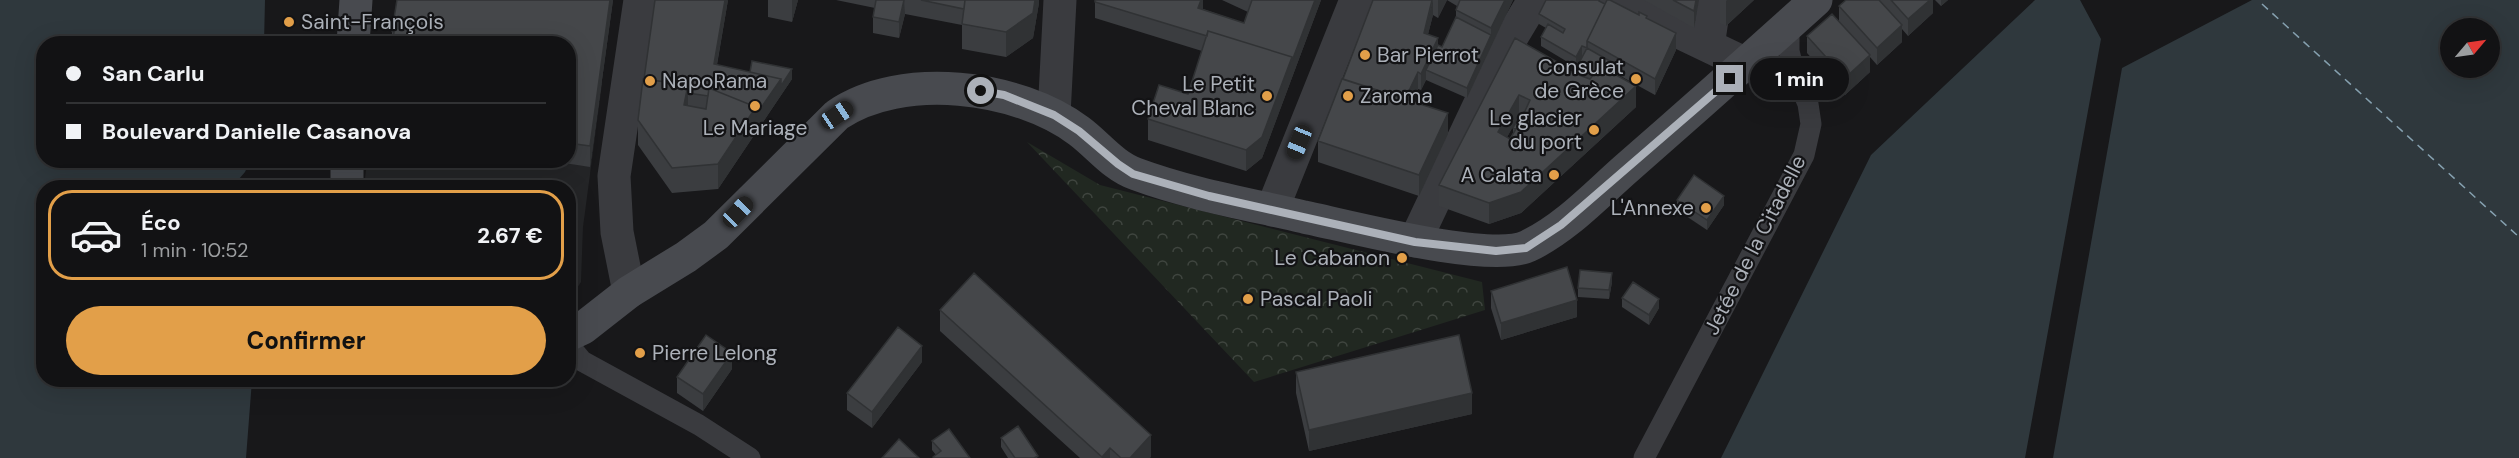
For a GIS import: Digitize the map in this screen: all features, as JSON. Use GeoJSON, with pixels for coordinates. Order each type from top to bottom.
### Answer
{"type":"FeatureCollection","features":[{"type":"Feature","properties":{"kind":"street"},"geometry":{"type":"LineString","coordinates":[[354,36],[356,0]]}},
{"type":"Feature","properties":{"kind":"street"},"geometry":{"type":"LineString","coordinates":[[629,292],[617,232],[614,176],[640,0]]}},
{"type":"Feature","properties":{"kind":"street"},"geometry":{"type":"LineString","coordinates":[[1054,115],[1060,0]]}},
{"type":"Feature","properties":{"kind":"street"},"geometry":{"type":"LineString","coordinates":[[1272,210],[1356,0]]}},
{"type":"Feature","properties":{"kind":"street"},"geometry":{"type":"LineString","coordinates":[[1415,242],[1510,40],[1534,0]]}},
{"type":"Feature","properties":{"kind":"street"},"geometry":{"type":"LineString","coordinates":[[1612,0],[1746,64]]}},
{"type":"Feature","properties":{"kind":"street"},"geometry":{"type":"LineString","coordinates":[[1707,46],[1715,0]]}},
{"type":"Feature","properties":{"kind":"street"},"geometry":{"type":"LineString","coordinates":[[576,331],[629,292],[686,257],[716,235],[837,115],[853,104],[870,98],[922,89],[981,91],[1004,95],[1054,115],[1079,131],[1133,174],[1209,196],[1415,242],[1496,251],[1526,248],[1561,225],[1816,0]]}},
{"type":"Feature","properties":{"kind":"lane","name":"Jetée de la Citadelle"},"geometry":{"type":"LineString","coordinates":[[1644,458],[1804,155],[1811,124],[1808,104],[1794,71],[1789,51],[1789,24]]}},
{"type":"Feature","properties":{"kind":"lane"},"geometry":{"type":"LineString","coordinates":[[1746,64],[1774,63],[1794,71]]}},
{"type":"Feature","properties":{"kind":"lane"},"geometry":{"type":"LineString","coordinates":[[576,354],[582,361],[699,425],[750,458]]}},
{"type":"Feature","properties":{"kind":"shaded area"},"geometry":{"type":"Polygon","coordinates":[[[0,0],[265,0],[264,36],[36,36],[36,168],[247,168],[238,180],[36,180],[36,387],[251,387],[246,458],[0,458],[0,0]]]}},
{"type":"Feature","properties":{"kind":"shaded area"},"geometry":{"type":"Polygon","coordinates":[[[2035,0],[2080,0],[2101,39],[2025,458],[1721,458],[1871,155],[2035,0]]]}},
{"type":"Feature","properties":{"kind":"shaded area"},"geometry":{"type":"Polygon","coordinates":[[[2252,0],[2519,0],[2519,458],[2053,458],[2122,68],[2252,0]]]}},
{"type":"Feature","properties":{"kind":"shaded area"},"geometry":{"type":"Polygon","coordinates":[[[576,80],[602,84],[583,227],[581,282],[576,290],[576,180],[365,180],[366,168],[576,168],[576,80]]]}},
{"type":"Feature","properties":{"kind":"green space"},"geometry":{"type":"Polygon","coordinates":[[[1027,142],[1100,185],[1482,282],[1485,310],[1254,382],[1027,142]]]}},
{"type":"Feature","properties":{"kind":"building"},"geometry":{"type":"Polygon","coordinates":[[[397,0],[610,0],[590,146],[576,144],[576,36],[394,36],[392,31],[397,0]]]}},
{"type":"Feature","properties":{"kind":"building"},"geometry":{"type":"Polygon","coordinates":[[[655,0],[725,0],[714,64],[781,79],[756,115],[756,107],[709,88],[708,96],[688,93],[688,85],[644,79],[655,0]]]}},
{"type":"Feature","properties":{"kind":"building"},"geometry":{"type":"Polygon","coordinates":[[[876,0],[904,0],[899,22],[873,17],[876,0]]]}},
{"type":"Feature","properties":{"kind":"building"},"geometry":{"type":"Polygon","coordinates":[[[921,0],[965,0],[964,9],[921,0]]]}},
{"type":"Feature","properties":{"kind":"building"},"geometry":{"type":"Polygon","coordinates":[[[965,0],[1035,0],[1033,13],[1006,32],[962,24],[965,0]]]}},
{"type":"Feature","properties":{"kind":"building"},"geometry":{"type":"Polygon","coordinates":[[[1095,0],[1201,0],[1198,8],[1244,23],[1252,0],[1315,0],[1292,61],[1292,57],[1208,31],[1207,36],[1095,2],[1095,0]]]}},
{"type":"Feature","properties":{"kind":"building"},"geometry":{"type":"Polygon","coordinates":[[[1373,0],[1432,0],[1424,33],[1438,38],[1421,74],[1418,72],[1405,99],[1343,79],[1373,0]]]}},
{"type":"Feature","properties":{"kind":"building"},"geometry":{"type":"Polygon","coordinates":[[[1460,0],[1505,0],[1491,28],[1456,10],[1460,0]]]}},
{"type":"Feature","properties":{"kind":"building"},"geometry":{"type":"Polygon","coordinates":[[[1546,0],[1599,0],[1605,4],[1587,41],[1587,48],[1582,46],[1576,57],[1541,37],[1548,24],[1563,33],[1565,29],[1539,14],[1546,0]]]}},
{"type":"Feature","properties":{"kind":"building"},"geometry":{"type":"Polygon","coordinates":[[[1607,0],[1639,15],[1639,12],[1676,33],[1655,79],[1587,41],[1607,0]]]}},
{"type":"Feature","properties":{"kind":"building"},"geometry":{"type":"Polygon","coordinates":[[[1673,0],[1696,0],[1694,11],[1673,0]]]}},
{"type":"Feature","properties":{"kind":"building"},"geometry":{"type":"Polygon","coordinates":[[[1846,0],[1879,0],[1902,25],[1877,48],[1839,6],[1846,0]]]}},
{"type":"Feature","properties":{"kind":"building"},"geometry":{"type":"Polygon","coordinates":[[[1891,0],[1930,0],[1908,19],[1891,0]]]}},
{"type":"Feature","properties":{"kind":"building"},"geometry":{"type":"Polygon","coordinates":[[[1832,14],[1870,55],[1845,78],[1807,36],[1832,14]]]}},
{"type":"Feature","properties":{"kind":"building"},"geometry":{"type":"Polygon","coordinates":[[[1456,17],[1491,35],[1467,88],[1426,70],[1438,45],[1442,47],[1456,17]]]}},
{"type":"Feature","properties":{"kind":"building"},"geometry":{"type":"Polygon","coordinates":[[[1208,31],[1292,57],[1262,137],[1246,150],[1148,119],[1159,85],[1188,94],[1208,31]]]}},
{"type":"Feature","properties":{"kind":"building"},"geometry":{"type":"Polygon","coordinates":[[[1515,38],[1559,63],[1557,67],[1590,79],[1600,66],[1636,86],[1521,192],[1489,203],[1439,185],[1515,38]],[[1519,95],[1498,132],[1510,139],[1516,129],[1513,128],[1517,121],[1520,122],[1530,100],[1519,95]]]}},
{"type":"Feature","properties":{"kind":"building"},"geometry":{"type":"Polygon","coordinates":[[[1587,48],[1615,64],[1610,72],[1600,66],[1594,74],[1578,65],[1587,48]]]}},
{"type":"Feature","properties":{"kind":"building"},"geometry":{"type":"Polygon","coordinates":[[[752,61],[792,69],[781,86],[781,79],[750,72],[752,61]]]}},
{"type":"Feature","properties":{"kind":"building"},"geometry":{"type":"Polygon","coordinates":[[[643,79],[688,85],[684,105],[706,109],[709,88],[756,107],[718,164],[672,168],[638,120],[643,79]]]}},
{"type":"Feature","properties":{"kind":"building"},"geometry":{"type":"Polygon","coordinates":[[[1342,79],[1448,113],[1419,175],[1318,141],[1342,79]]]}},
{"type":"Feature","properties":{"kind":"building"},"geometry":{"type":"Polygon","coordinates":[[[1694,175],[1724,196],[1707,220],[1677,200],[1694,175]]]}},
{"type":"Feature","properties":{"kind":"building"},"geometry":{"type":"Polygon","coordinates":[[[1567,267],[1577,300],[1501,323],[1491,291],[1567,267]]]}},
{"type":"Feature","properties":{"kind":"building"},"geometry":{"type":"Polygon","coordinates":[[[1580,270],[1612,273],[1609,290],[1578,288],[1580,270]]]}},
{"type":"Feature","properties":{"kind":"building"},"geometry":{"type":"Polygon","coordinates":[[[974,273],[1151,435],[1130,458],[1121,458],[1110,448],[1102,457],[940,310],[974,273]]]}},
{"type":"Feature","properties":{"kind":"building"},"geometry":{"type":"Polygon","coordinates":[[[1633,282],[1659,299],[1649,315],[1622,298],[1633,282]]]}},
{"type":"Feature","properties":{"kind":"building"},"geometry":{"type":"Polygon","coordinates":[[[898,327],[922,346],[872,412],[847,393],[898,327]]]}},
{"type":"Feature","properties":{"kind":"building"},"geometry":{"type":"Polygon","coordinates":[[[706,335],[732,353],[703,394],[677,377],[706,335]]]}},
{"type":"Feature","properties":{"kind":"building"},"geometry":{"type":"Polygon","coordinates":[[[1459,335],[1472,393],[1309,430],[1296,372],[1459,335]]]}},
{"type":"Feature","properties":{"kind":"building"},"geometry":{"type":"Polygon","coordinates":[[[1018,426],[1038,456],[1015,458],[1001,438],[1018,426]]]}},
{"type":"Feature","properties":{"kind":"building"},"geometry":{"type":"Polygon","coordinates":[[[949,429],[970,458],[933,457],[941,451],[932,441],[949,429]]]}},
{"type":"Feature","properties":{"kind":"building"},"geometry":{"type":"Polygon","coordinates":[[[899,439],[919,458],[882,458],[899,439]]]}},
{"type":"Feature","properties":{"kind":"ferry route"},"geometry":{"type":"LineString","coordinates":[[2262,4],[2519,237]]}},
{"type":"Feature","properties":{"kind":"place","name":"Saint-François"},"geometry":{"type":"Point","coordinates":[289,22]}},
{"type":"Feature","properties":{"kind":"place","name":"Bar Pierrot"},"geometry":{"type":"Point","coordinates":[1365,55]}},
{"type":"Feature","properties":{"kind":"place","name":"Consulat de Grèce"},"geometry":{"type":"Point","coordinates":[1636,79]}},
{"type":"Feature","properties":{"kind":"place","name":"NapoRama"},"geometry":{"type":"Point","coordinates":[650,81]}},
{"type":"Feature","properties":{"kind":"place","name":"Le Petit Cheval Blanc"},"geometry":{"type":"Point","coordinates":[1267,96]}},
{"type":"Feature","properties":{"kind":"place","name":"Zaroma"},"geometry":{"type":"Point","coordinates":[1348,96]}},
{"type":"Feature","properties":{"kind":"place","name":"Le Mariage"},"geometry":{"type":"Point","coordinates":[755,106]}},
{"type":"Feature","properties":{"kind":"place","name":"Le glacier du port"},"geometry":{"type":"Point","coordinates":[1594,130]}},
{"type":"Feature","properties":{"kind":"place","name":"A Calata"},"geometry":{"type":"Point","coordinates":[1554,175]}},
{"type":"Feature","properties":{"kind":"place","name":"L'Annexe"},"geometry":{"type":"Point","coordinates":[1706,208]}},
{"type":"Feature","properties":{"kind":"place","name":"Le Cabanon"},"geometry":{"type":"Point","coordinates":[1402,258]}},
{"type":"Feature","properties":{"kind":"place","name":"Pascal Paoli"},"geometry":{"type":"Point","coordinates":[1248,299]}},
{"type":"Feature","properties":{"kind":"place","name":"Pierre Lelong"},"geometry":{"type":"Point","coordinates":[640,353]}},
{"type":"Feature","properties":{"kind":"route"},"geometry":{"type":"LineString","coordinates":[[981,91],[1004,95],[1054,115],[1079,131],[1102,152],[1133,174],[1209,196],[1415,242],[1496,251],[1526,248],[1561,225],[1730,79]]}}]}
